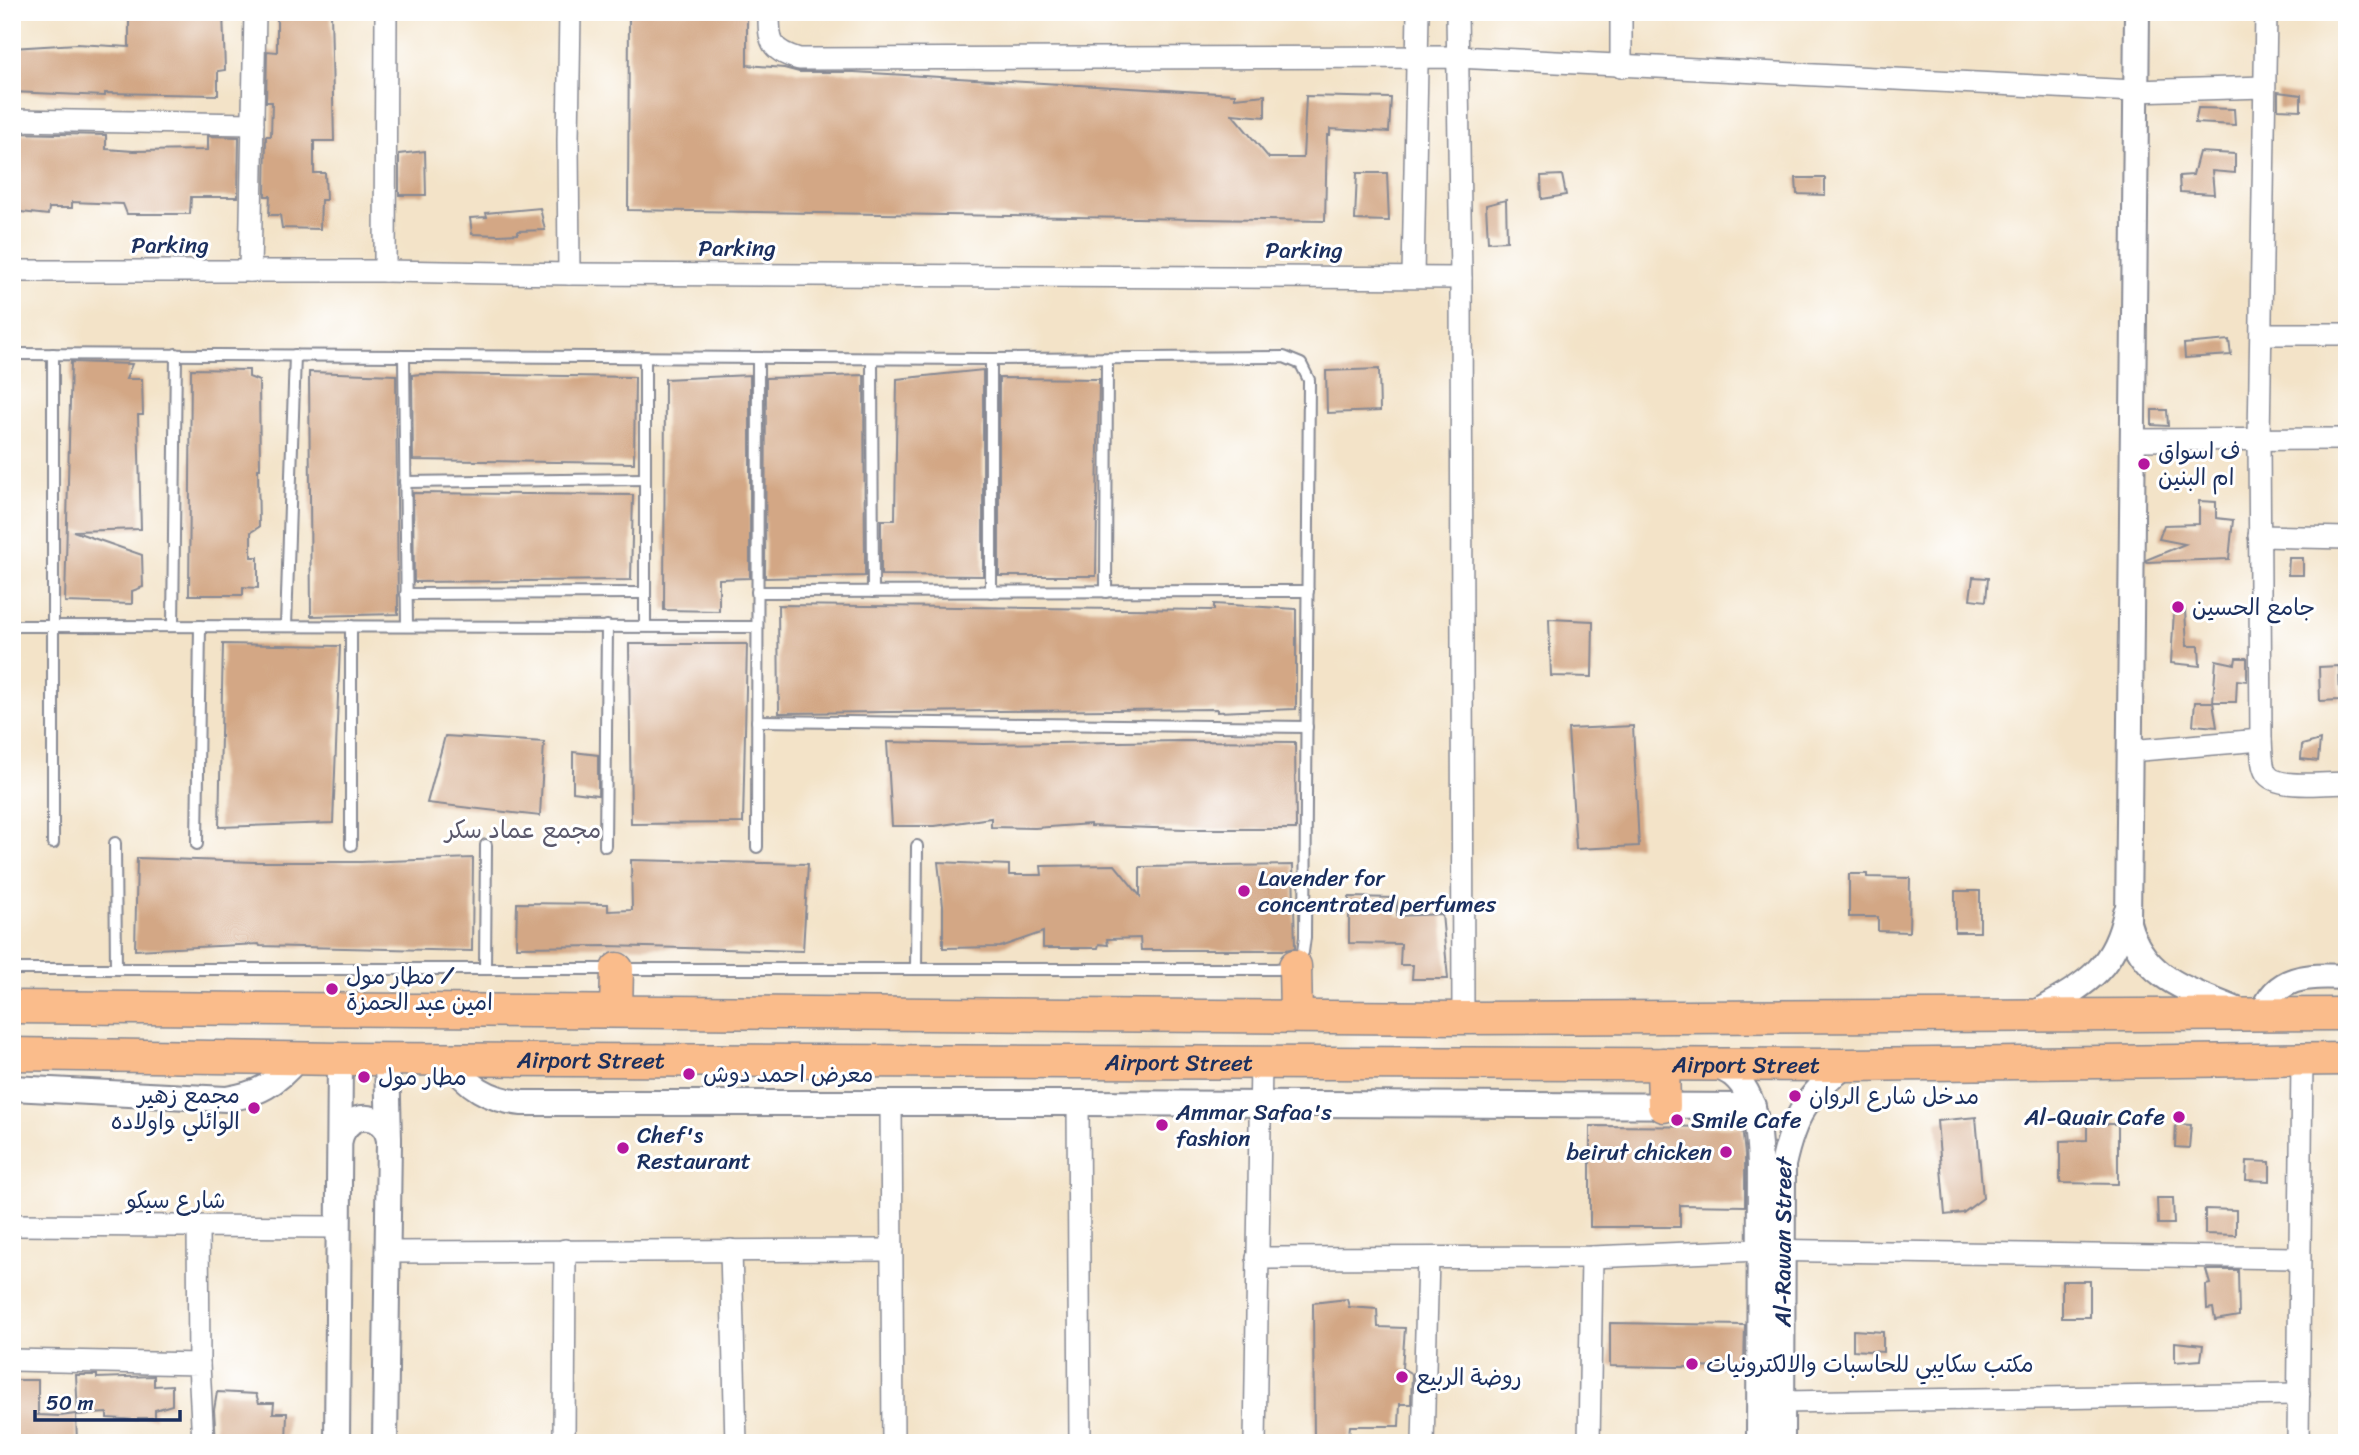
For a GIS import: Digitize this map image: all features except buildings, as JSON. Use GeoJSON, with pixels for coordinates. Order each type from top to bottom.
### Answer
{"type":"FeatureCollection","features":[{"type":"Feature","properties":{"kind":"main road"},"geometry":{"type":"LineString","coordinates":[[1295,965],[1296,1017]]}},
{"type":"Feature","properties":{"kind":"main road"},"geometry":{"type":"LineString","coordinates":[[617,969],[617,1011]]}},
{"type":"Feature","properties":{"kind":"main road","name":"Airport Street"},"geometry":{"type":"LineString","coordinates":[[19,1007],[1463,1018],[2347,1014]]}},
{"type":"Feature","properties":{"kind":"main road"},"geometry":{"type":"LineString","coordinates":[[19,1007],[15,1030],[19,1054]]}},
{"type":"Feature","properties":{"kind":"main road","name":"Airport Street"},"geometry":{"type":"LineString","coordinates":[[19,1054],[340,1059],[1846,1065],[2347,1059]]}},
{"type":"Feature","properties":{"kind":"main road"},"geometry":{"type":"LineString","coordinates":[[1663,1064],[1664,1106]]}},
{"type":"Feature","properties":{"kind":"street"},"geometry":{"type":"LineString","coordinates":[[250,271],[256,12]]}},
{"type":"Feature","properties":{"kind":"street"},"geometry":{"type":"LineString","coordinates":[[385,271],[386,12]]}},
{"type":"Feature","properties":{"kind":"street"},"geometry":{"type":"LineString","coordinates":[[569,274],[570,12]]}},
{"type":"Feature","properties":{"kind":"street"},"geometry":{"type":"LineString","coordinates":[[769,12],[769,37],[781,53],[799,59],[1457,57],[2135,91],[2264,87]]}},
{"type":"Feature","properties":{"kind":"street"},"geometry":{"type":"LineString","coordinates":[[1413,276],[1418,12]]}},
{"type":"Feature","properties":{"kind":"street"},"geometry":{"type":"LineString","coordinates":[[1457,12],[1461,278],[1463,1018]]}},
{"type":"Feature","properties":{"kind":"street"},"geometry":{"type":"LineString","coordinates":[[1620,12],[1621,67]]}},
{"type":"Feature","properties":{"kind":"street"},"geometry":{"type":"LineString","coordinates":[[2137,12],[2128,923],[2137,950],[2156,971],[2168,979],[2254,1014],[2287,983],[2313,976],[2347,977]]}},
{"type":"Feature","properties":{"kind":"street"},"geometry":{"type":"LineString","coordinates":[[2266,12],[2259,439],[2261,740],[2264,772],[2280,783],[2347,783]]}},
{"type":"Feature","properties":{"kind":"street"},"geometry":{"type":"LineString","coordinates":[[12,120],[253,124]]}},
{"type":"Feature","properties":{"kind":"street","name":"Parking"},"geometry":{"type":"LineString","coordinates":[[12,271],[1461,278]]}},
{"type":"Feature","properties":{"kind":"street"},"geometry":{"type":"LineString","coordinates":[[2261,334],[2347,334]]}},
{"type":"Feature","properties":{"kind":"street"},"geometry":{"type":"LineString","coordinates":[[2132,439],[2347,439]]}},
{"type":"Feature","properties":{"kind":"street"},"geometry":{"type":"LineString","coordinates":[[2259,536],[2347,538]]}},
{"type":"Feature","properties":{"kind":"street"},"geometry":{"type":"LineString","coordinates":[[2129,751],[2261,740]]}},
{"type":"Feature","properties":{"kind":"street"},"geometry":{"type":"LineString","coordinates":[[2032,1015],[2088,982],[2100,970],[2118,941],[2127,908]]}},
{"type":"Feature","properties":{"kind":"street"},"geometry":{"type":"LineString","coordinates":[[12,1088],[226,1099],[247,1096],[267,1087],[284,1075],[298,1058]]}},
{"type":"Feature","properties":{"kind":"street"},"geometry":{"type":"LineString","coordinates":[[337,1443],[340,1059]]}},
{"type":"Feature","properties":{"kind":"street"},"geometry":{"type":"LineString","coordinates":[[385,1443],[387,1059]]}},
{"type":"Feature","properties":{"kind":"street"},"geometry":{"type":"LineString","coordinates":[[448,1059],[467,1082],[493,1098],[508,1102],[1753,1106]]}},
{"type":"Feature","properties":{"kind":"street"},"geometry":{"type":"LineString","coordinates":[[2298,1443],[2302,1059]]}},
{"type":"Feature","properties":{"kind":"street"},"geometry":{"type":"LineString","coordinates":[[1255,1443],[1261,1062]]}},
{"type":"Feature","properties":{"kind":"street","name":"Al-Rawan Street"},"geometry":{"type":"LineString","coordinates":[[1713,1064],[1734,1076],[1743,1086],[1753,1106],[1771,1250],[1782,1402],[1782,1443]]}},
{"type":"Feature","properties":{"kind":"street","name":"Al-Rawan Street"},"geometry":{"type":"LineString","coordinates":[[1759,1443],[1771,1250],[1788,1143],[1807,1102],[1821,1084],[1846,1065]]}},
{"type":"Feature","properties":{"kind":"street"},"geometry":{"type":"LineString","coordinates":[[1078,1103],[1080,1443]]}},
{"type":"Feature","properties":{"kind":"street"},"geometry":{"type":"LineString","coordinates":[[891,1104],[893,1443]]}},
{"type":"Feature","properties":{"kind":"street"},"geometry":{"type":"LineString","coordinates":[[340,1139],[347,1124],[362,1118],[378,1121],[384,1127],[388,1140]]}},
{"type":"Feature","properties":{"kind":"street","name":"شارع سيكو"},"geometry":{"type":"LineString","coordinates":[[12,1224],[339,1227]]}},
{"type":"Feature","properties":{"kind":"street"},"geometry":{"type":"LineString","coordinates":[[198,1226],[199,1364],[203,1443]]}},
{"type":"Feature","properties":{"kind":"street"},"geometry":{"type":"LineString","coordinates":[[564,1443],[565,1250]]}},
{"type":"Feature","properties":{"kind":"street"},"geometry":{"type":"LineString","coordinates":[[731,1250],[736,1443]]}},
{"type":"Feature","properties":{"kind":"street"},"geometry":{"type":"LineString","coordinates":[[386,1252],[892,1250]]}},
{"type":"Feature","properties":{"kind":"street"},"geometry":{"type":"LineString","coordinates":[[1256,1258],[1592,1257],[1771,1250],[2299,1258]]}},
{"type":"Feature","properties":{"kind":"street"},"geometry":{"type":"LineString","coordinates":[[1589,1443],[1592,1257]]}},
{"type":"Feature","properties":{"kind":"street"},"geometry":{"type":"LineString","coordinates":[[1423,1443],[1428,1258]]}},
{"type":"Feature","properties":{"kind":"street"},"geometry":{"type":"LineString","coordinates":[[12,1360],[199,1364]]}},
{"type":"Feature","properties":{"kind":"street"},"geometry":{"type":"LineString","coordinates":[[1782,1402],[2299,1394]]}},
{"type":"Feature","properties":{"kind":"lane"},"geometry":{"type":"LineString","coordinates":[[12,354],[872,359],[1284,357],[1301,364],[1309,380],[1305,945],[1295,965],[1277,969],[12,969]]}},
{"type":"Feature","properties":{"kind":"lane"},"geometry":{"type":"LineString","coordinates":[[53,354],[53,843]]}},
{"type":"Feature","properties":{"kind":"lane"},"geometry":{"type":"LineString","coordinates":[[173,626],[176,354]]}},
{"type":"Feature","properties":{"kind":"lane"},"geometry":{"type":"LineString","coordinates":[[286,626],[295,355]]}},
{"type":"Feature","properties":{"kind":"lane"},"geometry":{"type":"LineString","coordinates":[[404,356],[407,626]]}},
{"type":"Feature","properties":{"kind":"lane"},"geometry":{"type":"LineString","coordinates":[[645,357],[645,626]]}},
{"type":"Feature","properties":{"kind":"lane"},"geometry":{"type":"LineString","coordinates":[[757,847],[758,358]]}},
{"type":"Feature","properties":{"kind":"lane"},"geometry":{"type":"LineString","coordinates":[[872,359],[873,592]]}},
{"type":"Feature","properties":{"kind":"lane"},"geometry":{"type":"LineString","coordinates":[[991,359],[992,592]]}},
{"type":"Feature","properties":{"kind":"lane"},"geometry":{"type":"LineString","coordinates":[[1106,592],[1107,359]]}},
{"type":"Feature","properties":{"kind":"lane"},"geometry":{"type":"LineString","coordinates":[[405,482],[645,479]]}},
{"type":"Feature","properties":{"kind":"lane"},"geometry":{"type":"LineString","coordinates":[[757,592],[1308,591]]}},
{"type":"Feature","properties":{"kind":"lane"},"geometry":{"type":"LineString","coordinates":[[406,594],[644,593]]}},
{"type":"Feature","properties":{"kind":"lane"},"geometry":{"type":"LineString","coordinates":[[12,626],[757,627]]}},
{"type":"Feature","properties":{"kind":"lane"},"geometry":{"type":"LineString","coordinates":[[197,844],[200,626]]}},
{"type":"Feature","properties":{"kind":"lane"},"geometry":{"type":"LineString","coordinates":[[351,626],[351,845]]}},
{"type":"Feature","properties":{"kind":"lane"},"geometry":{"type":"LineString","coordinates":[[605,846],[607,626]]}},
{"type":"Feature","properties":{"kind":"lane"},"geometry":{"type":"LineString","coordinates":[[757,721],[1307,727]]}},
{"type":"Feature","properties":{"kind":"lane"},"geometry":{"type":"LineString","coordinates":[[115,843],[116,969]]}},
{"type":"Feature","properties":{"kind":"lane"},"geometry":{"type":"LineString","coordinates":[[485,969],[486,845]]}},
{"type":"Feature","properties":{"kind":"lane"},"geometry":{"type":"LineString","coordinates":[[916,969],[917,846]]}},
{"type":"Feature","properties":{"kind":"place","name":"ف اسواق ام البنين"},"geometry":{"type":"Point","coordinates":[2144,464]}},
{"type":"Feature","properties":{"kind":"place","name":"جامع الحسين"},"geometry":{"type":"Point","coordinates":[2178,607]}},
{"type":"Feature","properties":{"kind":"place","name":"Lavender for concentrated perfumes"},"geometry":{"type":"Point","coordinates":[1244,891]}},
{"type":"Feature","properties":{"kind":"place","name":"مطار مول / امين عبد الحمزة"},"geometry":{"type":"Point","coordinates":[332,989]}},
{"type":"Feature","properties":{"kind":"place","name":"معرض احمد دوش"},"geometry":{"type":"Point","coordinates":[689,1074]}},
{"type":"Feature","properties":{"kind":"place","name":"مطار مول"},"geometry":{"type":"Point","coordinates":[364,1077]}},
{"type":"Feature","properties":{"kind":"place","name":"مدخل شارع الروان"},"geometry":{"type":"Point","coordinates":[1795,1096]}},
{"type":"Feature","properties":{"kind":"place","name":"مجمع زهير الوائلي واولاده"},"geometry":{"type":"Point","coordinates":[254,1108]}},
{"type":"Feature","properties":{"kind":"place","name":"Al-Quair Cafe"},"geometry":{"type":"Point","coordinates":[2179,1117]}},
{"type":"Feature","properties":{"kind":"place","name":"Smile Cafe"},"geometry":{"type":"Point","coordinates":[1677,1120]}},
{"type":"Feature","properties":{"kind":"place","name":"Ammar Safaa's fashion"},"geometry":{"type":"Point","coordinates":[1162,1125]}},
{"type":"Feature","properties":{"kind":"place","name":"Chef's Restaurant"},"geometry":{"type":"Point","coordinates":[623,1148]}},
{"type":"Feature","properties":{"kind":"place","name":"beirut chicken"},"geometry":{"type":"Point","coordinates":[1726,1152]}},
{"type":"Feature","properties":{"kind":"place","name":"مكتب سكايبي للحاسبات والالكترونيات"},"geometry":{"type":"Point","coordinates":[1692,1364]}},
{"type":"Feature","properties":{"kind":"place","name":"روضة الربيع"},"geometry":{"type":"Point","coordinates":[1402,1377]}},
{"type":"Feature","properties":{"kind":"district","name":"مجمع عماد سكر"},"geometry":{"type":"Point","coordinates":[523,830]}}]}
